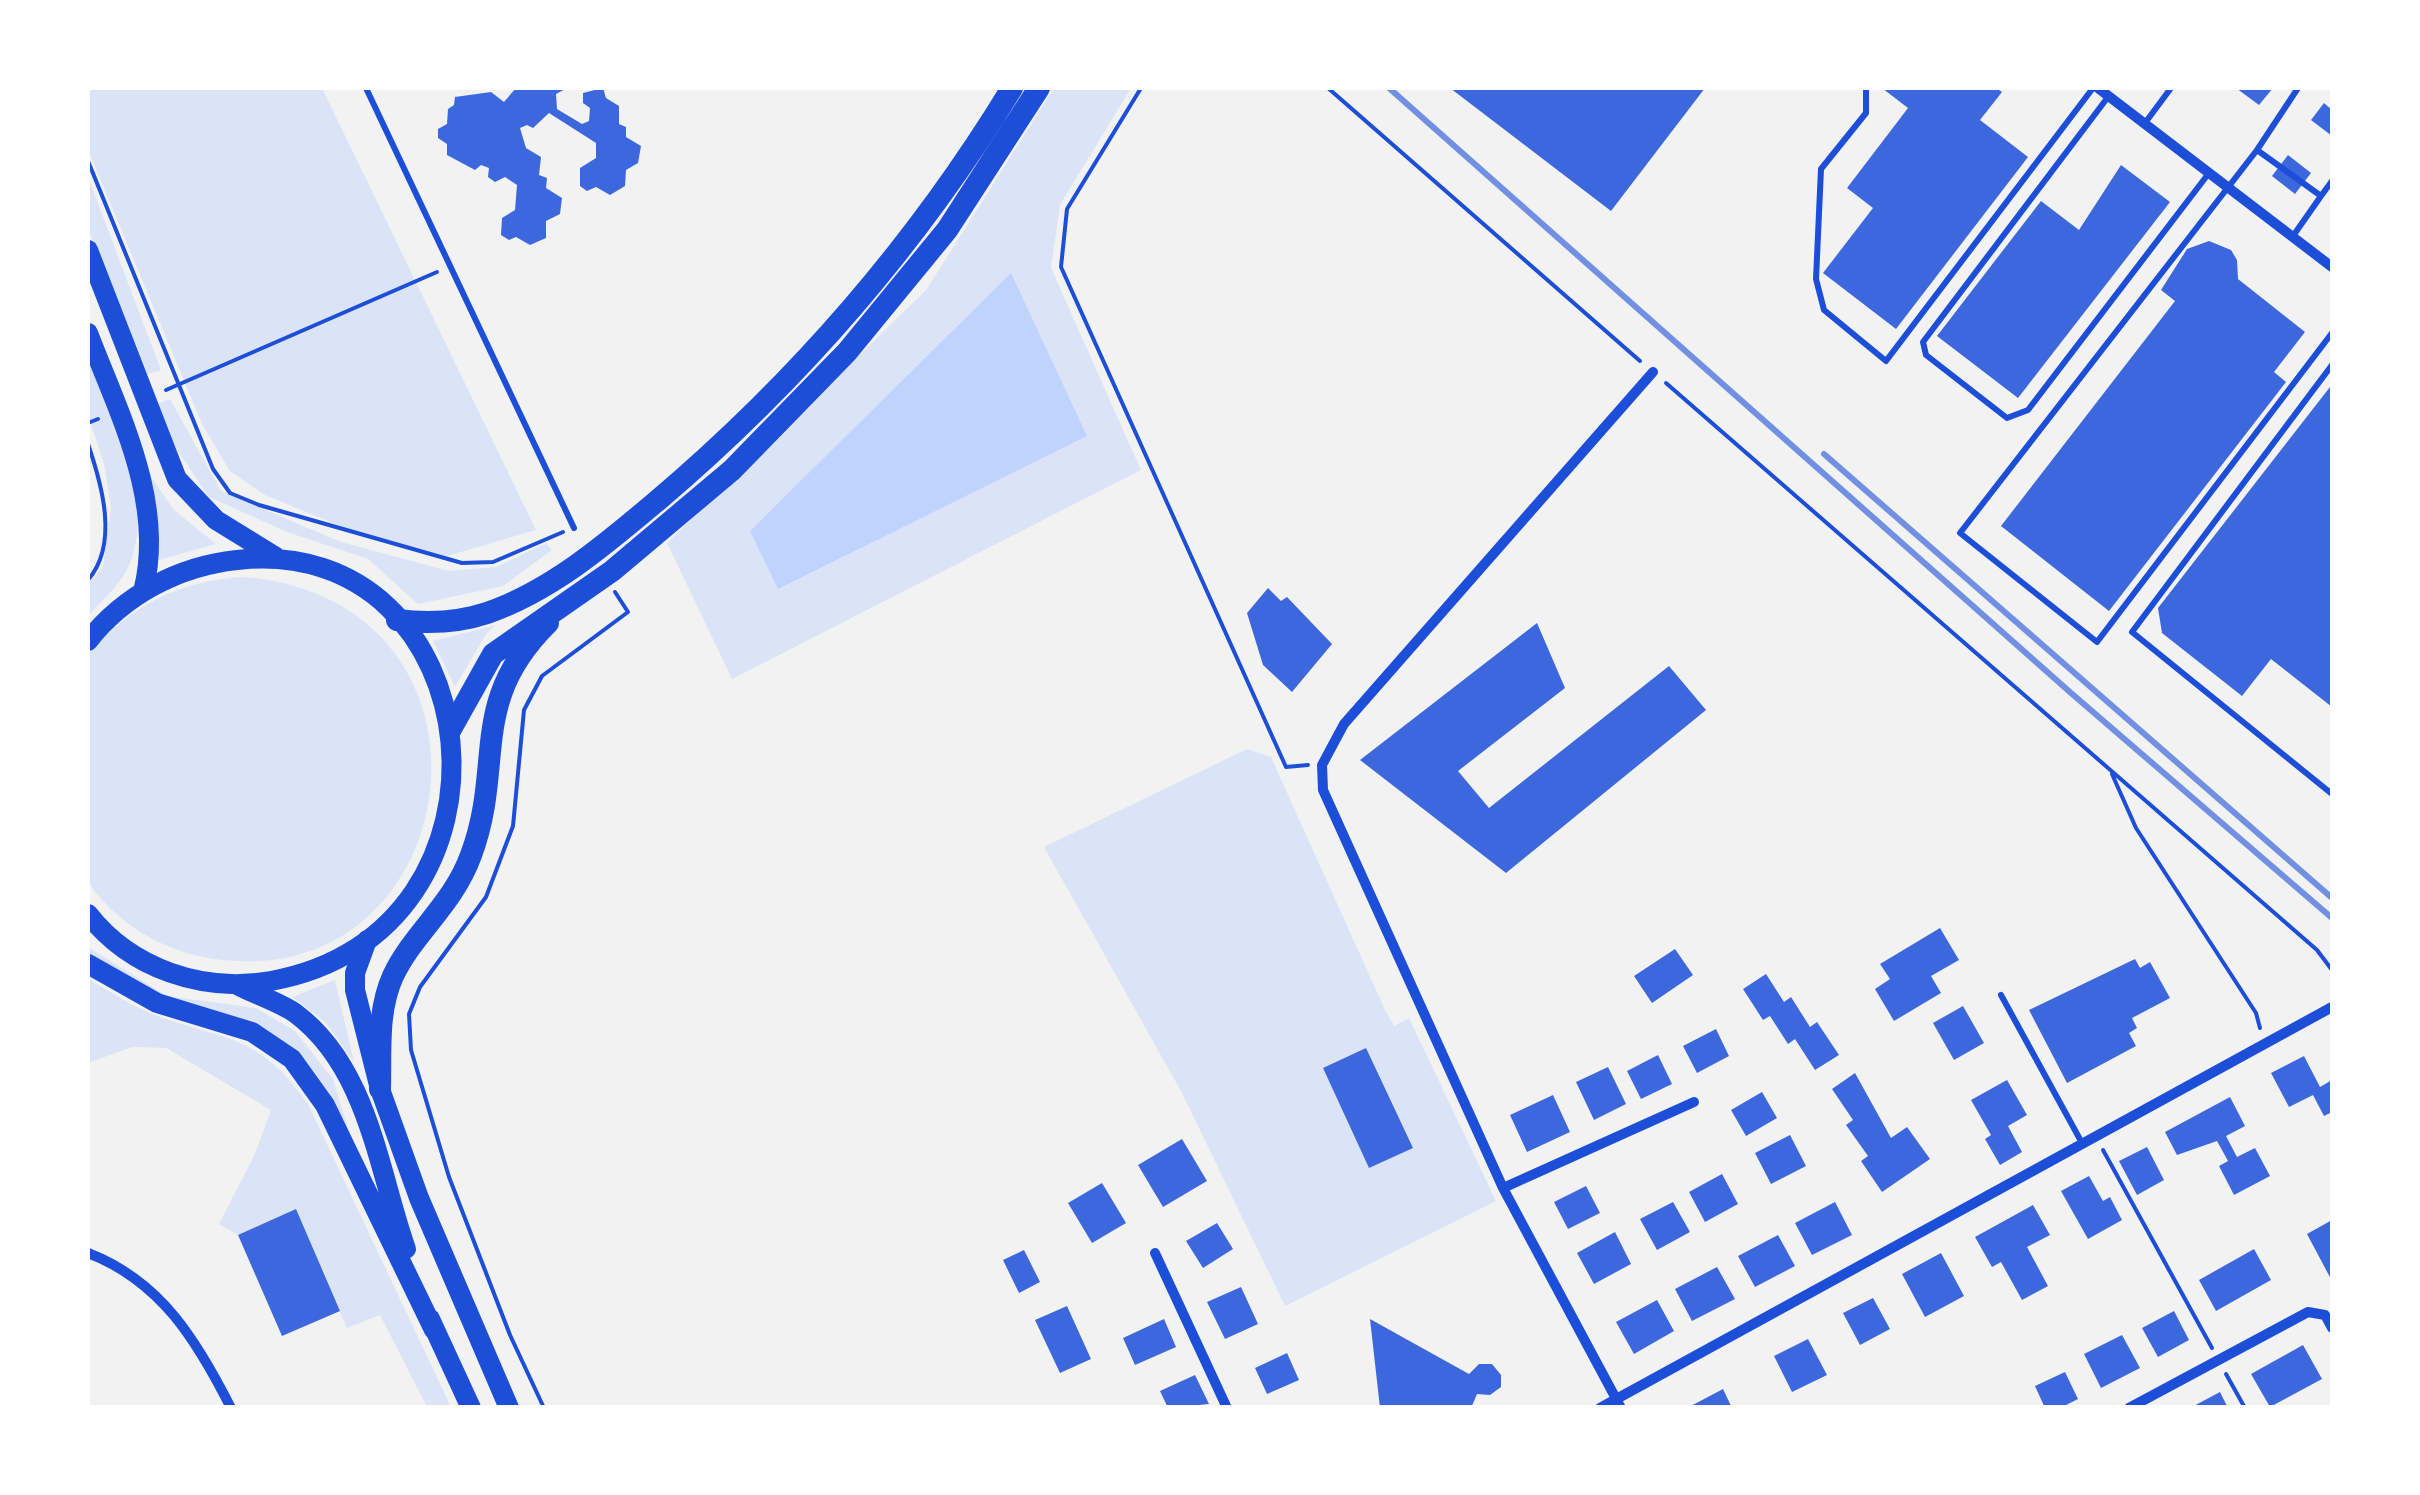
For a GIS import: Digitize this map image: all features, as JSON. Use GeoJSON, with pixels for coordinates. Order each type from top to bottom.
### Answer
{"type":"FeatureCollection","features":[{"type":"Feature","properties":{"kind":"highway"},"geometry":{"type":"LineString","coordinates":[[397,620],[420,623],[466,618],[538,589],[598,550],[717,449],[800,365],[883,270],[1012,88]]}},
{"type":"Feature","properties":{"kind":"highway"},"geometry":{"type":"LineString","coordinates":[[451,729],[493,654],[578,594],[732,470],[848,352],[947,230],[1040,88]]}},
{"type":"Feature","properties":{"kind":"highway"},"geometry":{"type":"LineString","coordinates":[[380,1089],[386,995],[402,960],[452,897],[472,853],[484,809],[490,727],[502,684],[528,645],[578,594]]}},
{"type":"Feature","properties":{"kind":"main road"},"geometry":{"type":"LineString","coordinates":[[88,250],[152,424],[177,479],[216,520],[278,559]]}},
{"type":"Feature","properties":{"kind":"main road"},"geometry":{"type":"LineString","coordinates":[[88,333],[127,434],[147,508],[150,564],[142,592]]}},
{"type":"Feature","properties":{"kind":"main road"},"geometry":{"type":"LineString","coordinates":[[88,641],[114,612],[142,592],[206,565],[278,559],[326,570],[354,582],[397,620],[431,667],[451,729],[453,783],[441,836],[409,897],[367,940],[340,958],[292,977],[239,986],[200,982],[161,970],[126,950],[88,916]]}},
{"type":"Feature","properties":{"kind":"main road"},"geometry":{"type":"LineString","coordinates":[[367,940],[355,973],[355,990],[380,1089],[450,1276],[508,1408]]}},
{"type":"Feature","properties":{"kind":"main road"},"geometry":{"type":"LineString","coordinates":[[88,964],[156,1003],[252,1032],[292,1059],[326,1105],[471,1408]]}},
{"type":"Feature","properties":{"kind":"main road"},"geometry":{"type":"LineString","coordinates":[[239,986],[294,1012],[336,1055],[364,1112],[434,1330]]}},
{"type":"Feature","properties":{"kind":"street"},"geometry":{"type":"LineString","coordinates":[[2095,88],[2332,266]]}},
{"type":"Feature","properties":{"kind":"street"},"geometry":{"type":"LineString","coordinates":[[1619,1403],[1504,1188],[1324,790],[1322,764],[1344,724],[1653,372]]}},
{"type":"Feature","properties":{"kind":"street"},"geometry":{"type":"LineString","coordinates":[[1600,1408],[1619,1403],[2332,1007]]}},
{"type":"Feature","properties":{"kind":"street"},"geometry":{"type":"LineString","coordinates":[[1504,1188],[1694,1102]]}},
{"type":"Feature","properties":{"kind":"street"},"geometry":{"type":"LineString","coordinates":[[88,1253],[122,1269],[176,1314],[205,1356],[231,1408]]}},
{"type":"Feature","properties":{"kind":"street"},"geometry":{"type":"LineString","coordinates":[[1156,1253],[1228,1408]]}},
{"type":"Feature","properties":{"kind":"street"},"geometry":{"type":"LineString","coordinates":[[2129,1408],[2308,1312],[2326,1315],[2332,1328]]}},
{"type":"Feature","properties":{"kind":"lane"},"geometry":{"type":"LineString","coordinates":[[366,88],[574,528]]}},
{"type":"Feature","properties":{"kind":"lane"},"geometry":{"type":"LineString","coordinates":[[1866,88],[1866,113],[1821,169],[1816,279],[1824,310],[1886,361],[2095,88]]}},
{"type":"Feature","properties":{"kind":"lane"},"geometry":{"type":"LineString","coordinates":[[2145,123],[2172,88]]}},
{"type":"Feature","properties":{"kind":"lane"},"geometry":{"type":"LineString","coordinates":[[2298,88],[2229,187],[1960,532],[2097,642],[2332,333]]}},
{"type":"Feature","properties":{"kind":"lane"},"geometry":{"type":"LineString","coordinates":[[2109,96],[1923,342],[1926,355],[2006,418],[2028,410],[2209,172]]}},
{"type":"Feature","properties":{"kind":"lane"},"geometry":{"type":"LineString","coordinates":[[2257,150],[2321,196]]}},
{"type":"Feature","properties":{"kind":"lane"},"geometry":{"type":"LineString","coordinates":[[2292,236],[2332,182]]}},
{"type":"Feature","properties":{"kind":"lane"},"geometry":{"type":"LineString","coordinates":[[2332,365],[2132,632],[2332,794]]}},
{"type":"Feature","properties":{"kind":"lane"},"geometry":{"type":"LineString","coordinates":[[2001,995],[2083,1144]]}},
{"type":"Feature","properties":{"kind":"path"},"geometry":{"type":"LineString","coordinates":[[1140,88],[1067,209],[1061,267],[1286,766],[1322,764]]}},
{"type":"Feature","properties":{"kind":"path"},"geometry":{"type":"LineString","coordinates":[[1328,88],[2317,950],[2332,970]]}},
{"type":"Feature","properties":{"kind":"path"},"geometry":{"type":"LineString","coordinates":[[88,160],[214,469],[230,492],[259,505],[462,563],[493,562],[574,528]]}},
{"type":"Feature","properties":{"kind":"path"},"geometry":{"type":"LineString","coordinates":[[179,385],[450,266]]}},
{"type":"Feature","properties":{"kind":"path"},"geometry":{"type":"LineString","coordinates":[[88,444],[105,507],[101,565],[88,580]]}},
{"type":"Feature","properties":{"kind":"path"},"geometry":{"type":"LineString","coordinates":[[544,1408],[510,1335],[449,1177],[411,1050],[409,1014],[420,987],[486,898],[513,826],[524,710],[542,676],[628,612],[614,590]]}},
{"type":"Feature","properties":{"kind":"path"},"geometry":{"type":"LineString","coordinates":[[2110,769],[2136,828],[2256,1013],[2264,1044]]}},
{"type":"Feature","properties":{"kind":"path"},"geometry":{"type":"LineString","coordinates":[[2096,1138],[2245,1408]]}},
{"type":"Feature","properties":{"kind":"shaded area"},"geometry":{"type":"Polygon","coordinates":[[[88,88],[322,88],[536,530],[447,556],[347,529],[265,495],[230,471],[202,424],[88,150],[88,88]]]}},
{"type":"Feature","properties":{"kind":"shaded area"},"geometry":{"type":"Polygon","coordinates":[[[1054,88],[1131,88],[1060,205],[1051,268],[1141,470],[732,679],[667,543],[926,290],[1054,88]]]}},
{"type":"Feature","properties":{"kind":"shaded area"},"geometry":{"type":"Polygon","coordinates":[[[88,177],[161,370],[143,376],[88,228],[88,177]]]}},
{"type":"Feature","properties":{"kind":"shaded area"},"geometry":{"type":"Polygon","coordinates":[[[88,343],[126,451],[137,509],[137,536],[127,569],[88,616],[88,584],[103,566],[111,508],[104,464],[88,415],[88,343]]]}},
{"type":"Feature","properties":{"kind":"shaded area"},"geometry":{"type":"Polygon","coordinates":[[[170,399],[221,491],[341,542],[449,571],[496,567],[546,543],[552,550],[503,586],[418,604],[368,559],[287,532],[209,497],[163,429],[154,405],[170,399]]]}},
{"type":"Feature","properties":{"kind":"shaded area"},"geometry":{"type":"Polygon","coordinates":[[[145,468],[174,510],[216,544],[159,560],[145,468]]]}},
{"type":"Feature","properties":{"kind":"shaded area"},"geometry":{"type":"Polygon","coordinates":[[[245,577],[335,602],[394,652],[426,719],[430,791],[410,861],[366,918],[301,954],[215,959],[178,950],[143,934],[113,911],[88,882],[88,655],[121,622],[158,598],[199,583],[245,577]]]}},
{"type":"Feature","properties":{"kind":"shaded area"},"geometry":{"type":"Polygon","coordinates":[[[496,625],[486,634],[455,687],[433,641],[496,625]]]}},
{"type":"Feature","properties":{"kind":"shaded area"},"geometry":{"type":"Polygon","coordinates":[[[1247,749],[1271,757],[1386,1012],[1394,1026],[1409,1018],[1496,1201],[1285,1306],[1182,1093],[1044,847],[1247,749]]]}},
{"type":"Feature","properties":{"kind":"shaded area"},"geometry":{"type":"Polygon","coordinates":[[[88,947],[167,996],[256,1008],[295,1031],[333,1079],[356,1155],[291,1050],[161,999],[88,960],[88,947]]]}},
{"type":"Feature","properties":{"kind":"shaded area"},"geometry":{"type":"Polygon","coordinates":[[[88,979],[150,1013],[249,1047],[292,1083],[308,1104],[451,1407],[427,1407],[380,1315],[347,1328],[296,1210],[238,1235],[219,1224],[254,1156],[271,1110],[166,1048],[132,1047],[88,1063],[88,979]]]}},
{"type":"Feature","properties":{"kind":"shaded area"},"geometry":{"type":"Polygon","coordinates":[[[335,980],[354,1062],[325,1022],[292,997],[335,980]]]}},
{"type":"Feature","properties":{"kind":"water"},"geometry":{"type":"Polygon","coordinates":[[[1011,273],[1087,436],[778,589],[750,531],[1011,273]]]}},
{"type":"Feature","properties":{"kind":"building"},"geometry":{"type":"Polygon","coordinates":[[[516,88],[567,88],[556,94],[557,109],[582,124],[589,121],[590,108],[583,103],[583,93],[603,88],[606,98],[619,106],[619,124],[626,127],[626,137],[641,146],[638,163],[626,170],[625,186],[610,195],[596,187],[587,191],[580,186],[580,168],[596,158],[596,143],[549,113],[533,128],[520,128],[526,148],[541,157],[539,175],[547,178],[546,188],[562,198],[560,214],[546,221],[546,238],[530,245],[501,235],[502,218],[515,210],[517,185],[505,177],[495,182],[488,177],[489,168],[481,165],[475,170],[447,155],[447,144],[438,138],[438,129],[447,124],[448,109],[454,105],[455,97],[491,92],[504,102],[516,88]]]}},
{"type":"Feature","properties":{"kind":"building"},"geometry":{"type":"Polygon","coordinates":[[[1450,88],[1705,88],[1611,211],[1450,88]]]}},
{"type":"Feature","properties":{"kind":"building"},"geometry":{"type":"Polygon","coordinates":[[[1882,88],[1996,88],[2002,92],[1980,120],[2028,157],[1896,329],[1823,273],[1873,208],[1847,188],[1908,108],[1882,88]]]}},
{"type":"Feature","properties":{"kind":"building"},"geometry":{"type":"Polygon","coordinates":[[[2236,88],[2273,88],[2259,105],[2236,88]]]}},
{"type":"Feature","properties":{"kind":"building"},"geometry":{"type":"Polygon","coordinates":[[[2324,103],[2332,110],[2332,136],[2311,120],[2324,103]]]}},
{"type":"Feature","properties":{"kind":"building"},"geometry":{"type":"Polygon","coordinates":[[[2288,155],[2311,173],[2295,194],[2272,176],[2288,155]]]}},
{"type":"Feature","properties":{"kind":"building"},"geometry":{"type":"Polygon","coordinates":[[[2121,165],[2170,202],[2018,398],[1937,336],[2041,201],[2079,230],[2121,165]]]}},
{"type":"Feature","properties":{"kind":"building"},"geometry":{"type":"Polygon","coordinates":[[[2209,241],[2231,250],[2237,260],[2238,279],[2305,332],[2274,372],[2286,382],[2109,611],[2001,526],[2175,301],[2161,290],[2187,249],[2209,241]]]}},
{"type":"Feature","properties":{"kind":"building"},"geometry":{"type":"Polygon","coordinates":[[[2330,387],[2332,707],[2271,659],[2242,696],[2162,633],[2158,608],[2330,387]]]}},
{"type":"Feature","properties":{"kind":"building"},"geometry":{"type":"Polygon","coordinates":[[[1268,588],[1281,601],[1287,597],[1332,644],[1292,692],[1263,665],[1247,613],[1268,588]]]}},
{"type":"Feature","properties":{"kind":"building"},"geometry":{"type":"Polygon","coordinates":[[[1537,623],[1565,688],[1458,771],[1489,808],[1669,666],[1706,710],[1506,873],[1360,760],[1537,623]]]}},
{"type":"Feature","properties":{"kind":"building"},"geometry":{"type":"Polygon","coordinates":[[[1940,928],[1959,960],[1931,976],[1941,993],[1894,1021],[1875,989],[1890,979],[1880,964],[1940,928]]]}},
{"type":"Feature","properties":{"kind":"building"},"geometry":{"type":"Polygon","coordinates":[[[1675,949],[1693,975],[1652,1003],[1634,976],[1675,949]]]}},
{"type":"Feature","properties":{"kind":"building"},"geometry":{"type":"Polygon","coordinates":[[[2135,959],[2140,968],[2150,962],[2170,998],[2132,1018],[2137,1028],[2129,1033],[2136,1046],[2067,1083],[2029,1010],[2135,959]]]}},
{"type":"Feature","properties":{"kind":"building"},"geometry":{"type":"Polygon","coordinates":[[[1766,974],[1784,1002],[1791,997],[1810,1027],[1817,1022],[1839,1055],[1815,1070],[1795,1039],[1788,1044],[1770,1016],[1763,1020],[1743,989],[1766,974]]]}},
{"type":"Feature","properties":{"kind":"building"},"geometry":{"type":"Polygon","coordinates":[[[1963,1006],[1984,1043],[1954,1060],[1933,1023],[1963,1006]]]}},
{"type":"Feature","properties":{"kind":"building"},"geometry":{"type":"Polygon","coordinates":[[[1716,1029],[1729,1056],[1697,1073],[1683,1046],[1716,1029]]]}},
{"type":"Feature","properties":{"kind":"building"},"geometry":{"type":"Polygon","coordinates":[[[1366,1048],[1413,1148],[1369,1168],[1323,1068],[1366,1048]]]}},
{"type":"Feature","properties":{"kind":"building"},"geometry":{"type":"Polygon","coordinates":[[[1658,1055],[1672,1084],[1641,1099],[1627,1071],[1658,1055]]]}},
{"type":"Feature","properties":{"kind":"building"},"geometry":{"type":"Polygon","coordinates":[[[2304,1056],[2320,1087],[2332,1080],[2332,1112],[2324,1116],[2313,1095],[2289,1107],[2271,1073],[2304,1056]]]}},
{"type":"Feature","properties":{"kind":"building"},"geometry":{"type":"Polygon","coordinates":[[[1608,1067],[1626,1104],[1594,1120],[1576,1082],[1608,1067]]]}},
{"type":"Feature","properties":{"kind":"building"},"geometry":{"type":"Polygon","coordinates":[[[1855,1073],[1891,1138],[1907,1127],[1930,1159],[1882,1192],[1861,1161],[1868,1156],[1846,1125],[1853,1120],[1832,1089],[1855,1073]]]}},
{"type":"Feature","properties":{"kind":"building"},"geometry":{"type":"Polygon","coordinates":[[[2007,1080],[2027,1115],[2008,1126],[2022,1152],[2000,1165],[1985,1139],[1991,1135],[1971,1100],[2007,1080]]]}},
{"type":"Feature","properties":{"kind":"building"},"geometry":{"type":"Polygon","coordinates":[[[1762,1092],[1777,1118],[1746,1136],[1731,1110],[1762,1092]]]}},
{"type":"Feature","properties":{"kind":"building"},"geometry":{"type":"Polygon","coordinates":[[[1553,1095],[1570,1132],[1527,1152],[1510,1115],[1553,1095]]]}},
{"type":"Feature","properties":{"kind":"building"},"geometry":{"type":"Polygon","coordinates":[[[2230,1097],[2245,1126],[2226,1136],[2237,1157],[2255,1148],[2270,1176],[2234,1195],[2219,1166],[2228,1161],[2217,1141],[2177,1155],[2165,1132],[2230,1097]]]}},
{"type":"Feature","properties":{"kind":"building"},"geometry":{"type":"Polygon","coordinates":[[[1790,1135],[1806,1166],[1771,1184],[1755,1153],[1790,1135]]]}},
{"type":"Feature","properties":{"kind":"building"},"geometry":{"type":"Polygon","coordinates":[[[1182,1139],[1207,1181],[1163,1207],[1138,1165],[1182,1139]]]}},
{"type":"Feature","properties":{"kind":"building"},"geometry":{"type":"Polygon","coordinates":[[[2147,1147],[2164,1180],[2137,1195],[2119,1161],[2147,1147]]]}},
{"type":"Feature","properties":{"kind":"building"},"geometry":{"type":"Polygon","coordinates":[[[1722,1174],[1738,1204],[1705,1222],[1689,1192],[1722,1174]]]}},
{"type":"Feature","properties":{"kind":"building"},"geometry":{"type":"Polygon","coordinates":[[[2089,1176],[2103,1201],[2110,1197],[2122,1220],[2088,1239],[2061,1191],[2089,1176]]]}},
{"type":"Feature","properties":{"kind":"building"},"geometry":{"type":"Polygon","coordinates":[[[1102,1183],[1126,1223],[1092,1243],[1068,1203],[1102,1183]]]}},
{"type":"Feature","properties":{"kind":"building"},"geometry":{"type":"Polygon","coordinates":[[[1586,1186],[1600,1213],[1568,1229],[1554,1202],[1586,1186]]]}},
{"type":"Feature","properties":{"kind":"building"},"geometry":{"type":"Polygon","coordinates":[[[1673,1202],[1690,1232],[1657,1250],[1640,1219],[1673,1202]]]}},
{"type":"Feature","properties":{"kind":"building"},"geometry":{"type":"Polygon","coordinates":[[[1835,1202],[1852,1235],[1812,1255],[1795,1223],[1835,1202]]]}},
{"type":"Feature","properties":{"kind":"building"},"geometry":{"type":"Polygon","coordinates":[[[2033,1205],[2050,1235],[2027,1247],[2048,1286],[2022,1300],[2001,1262],[1992,1267],[1975,1237],[2033,1205]]]}},
{"type":"Feature","properties":{"kind":"building"},"geometry":{"type":"Polygon","coordinates":[[[296,1209],[340,1311],[282,1336],[238,1235],[296,1209]]]}},
{"type":"Feature","properties":{"kind":"building"},"geometry":{"type":"Polygon","coordinates":[[[2332,1220],[2332,1281],[2307,1234],[2332,1220]]]}},
{"type":"Feature","properties":{"kind":"building"},"geometry":{"type":"Polygon","coordinates":[[[1217,1223],[1233,1249],[1203,1268],[1186,1241],[1217,1223]]]}},
{"type":"Feature","properties":{"kind":"building"},"geometry":{"type":"Polygon","coordinates":[[[1615,1232],[1631,1264],[1594,1284],[1577,1253],[1615,1232]]]}},
{"type":"Feature","properties":{"kind":"building"},"geometry":{"type":"Polygon","coordinates":[[[1778,1235],[1795,1266],[1755,1287],[1738,1256],[1778,1235]]]}},
{"type":"Feature","properties":{"kind":"building"},"geometry":{"type":"Polygon","coordinates":[[[2254,1249],[2271,1280],[2216,1311],[2199,1280],[2254,1249]]]}},
{"type":"Feature","properties":{"kind":"building"},"geometry":{"type":"Polygon","coordinates":[[[1024,1250],[1040,1282],[1019,1293],[1003,1260],[1024,1250]]]}},
{"type":"Feature","properties":{"kind":"building"},"geometry":{"type":"Polygon","coordinates":[[[1941,1253],[1964,1296],[1925,1317],[1902,1274],[1941,1253]]]}},
{"type":"Feature","properties":{"kind":"building"},"geometry":{"type":"Polygon","coordinates":[[[1717,1267],[1735,1299],[1692,1321],[1675,1289],[1717,1267]]]}},
{"type":"Feature","properties":{"kind":"building"},"geometry":{"type":"Polygon","coordinates":[[[1241,1287],[1258,1324],[1225,1339],[1207,1302],[1241,1287]]]}},
{"type":"Feature","properties":{"kind":"building"},"geometry":{"type":"Polygon","coordinates":[[[1873,1298],[1890,1329],[1860,1345],[1843,1313],[1873,1298]]]}},
{"type":"Feature","properties":{"kind":"building"},"geometry":{"type":"Polygon","coordinates":[[[1657,1300],[1674,1331],[1634,1354],[1616,1322],[1657,1300]]]}},
{"type":"Feature","properties":{"kind":"building"},"geometry":{"type":"Polygon","coordinates":[[[1067,1306],[1091,1359],[1060,1373],[1035,1320],[1067,1306]]]}},
{"type":"Feature","properties":{"kind":"building"},"geometry":{"type":"Polygon","coordinates":[[[2174,1311],[2189,1340],[2158,1357],[2142,1328],[2174,1311]]]}},
{"type":"Feature","properties":{"kind":"building"},"geometry":{"type":"Polygon","coordinates":[[[1164,1319],[1176,1347],[1135,1365],[1123,1338],[1164,1319]]]}},
{"type":"Feature","properties":{"kind":"building"},"geometry":{"type":"Polygon","coordinates":[[[1370,1319],[1469,1374],[1479,1364],[1492,1364],[1501,1375],[1501,1387],[1490,1395],[1477,1394],[1471,1408],[1380,1408],[1370,1319]]]}},
{"type":"Feature","properties":{"kind":"building"},"geometry":{"type":"Polygon","coordinates":[[[2122,1335],[2140,1368],[2101,1388],[2084,1354],[2122,1335]]]}},
{"type":"Feature","properties":{"kind":"building"},"geometry":{"type":"Polygon","coordinates":[[[1808,1339],[1827,1375],[1792,1392],[1774,1356],[1808,1339]]]}},
{"type":"Feature","properties":{"kind":"building"},"geometry":{"type":"Polygon","coordinates":[[[2303,1345],[2322,1379],[2270,1407],[2251,1374],[2303,1345]]]}},
{"type":"Feature","properties":{"kind":"building"},"geometry":{"type":"Polygon","coordinates":[[[1287,1353],[1299,1380],[1267,1394],[1255,1368],[1287,1353]]]}},
{"type":"Feature","properties":{"kind":"building"},"geometry":{"type":"Polygon","coordinates":[[[2065,1372],[2078,1399],[2060,1408],[2045,1408],[2035,1386],[2065,1372]]]}},
{"type":"Feature","properties":{"kind":"building"},"geometry":{"type":"Polygon","coordinates":[[[1195,1375],[1209,1404],[1168,1408],[1160,1391],[1195,1375]]]}},
{"type":"Feature","properties":{"kind":"building"},"geometry":{"type":"Polygon","coordinates":[[[1723,1389],[1732,1408],[1687,1408],[1723,1389]]]}},
{"type":"Feature","properties":{"kind":"building"},"geometry":{"type":"Polygon","coordinates":[[[2220,1392],[2228,1408],[2190,1408],[2220,1392]]]}},
{"type":"Feature","properties":{"kind":"railway"},"geometry":{"type":"LineString","coordinates":[[1389,88],[2071,693],[2332,918]]}},
{"type":"Feature","properties":{"kind":"railway"},"geometry":{"type":"LineString","coordinates":[[1824,454],[2332,898]]}}]}
